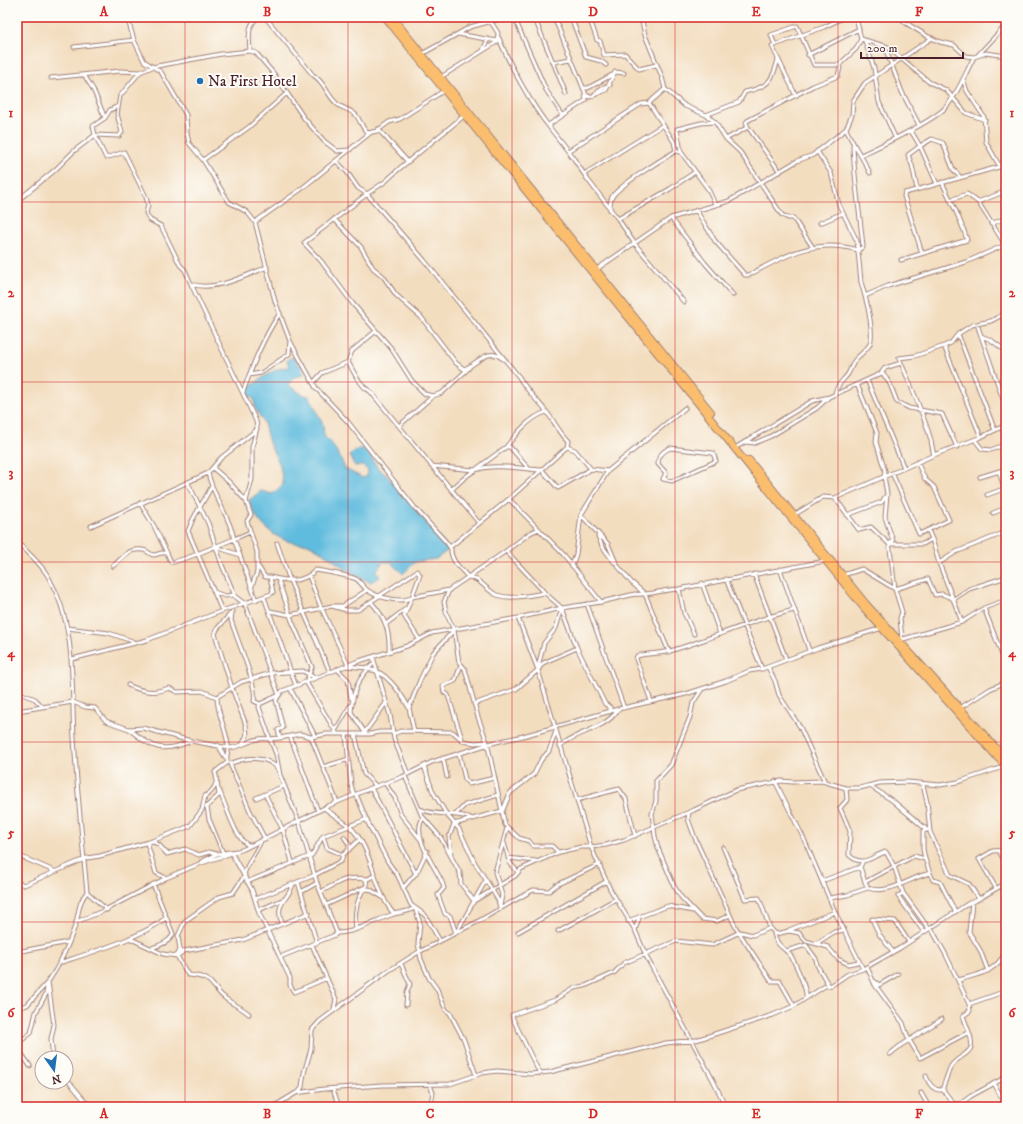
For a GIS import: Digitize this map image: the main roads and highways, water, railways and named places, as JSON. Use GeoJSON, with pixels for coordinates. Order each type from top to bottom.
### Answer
{"type":"FeatureCollection","features":[{"type":"Feature","properties":{"kind":"highway"},"geometry":{"type":"LineString","coordinates":[[386,17],[465,115],[584,257],[597,269],[825,561],[882,628],[1006,766]]}},
{"type":"Feature","properties":{"kind":"highway"},"geometry":{"type":"LineString","coordinates":[[392,17],[736,447],[843,575],[960,708],[1005,755]]}},
{"type":"Feature","properties":{"kind":"water"},"geometry":{"type":"Polygon","coordinates":[[[293,357],[302,368],[304,375],[294,377],[288,385],[310,397],[323,425],[324,436],[331,443],[345,469],[363,478],[367,476],[368,470],[363,466],[355,466],[349,456],[358,449],[365,450],[378,468],[387,476],[446,546],[447,551],[436,559],[415,562],[403,574],[391,562],[383,562],[376,571],[380,577],[370,582],[354,574],[308,544],[287,541],[272,533],[255,515],[249,500],[261,491],[272,494],[283,485],[280,465],[269,443],[264,423],[255,408],[254,399],[248,395],[247,389],[272,372],[289,367],[287,360],[293,357]]]}},
{"type":"Feature","properties":{"kind":"place","name":"Na First Hotel"},"geometry":{"type":"Point","coordinates":[200,81]}}]}
